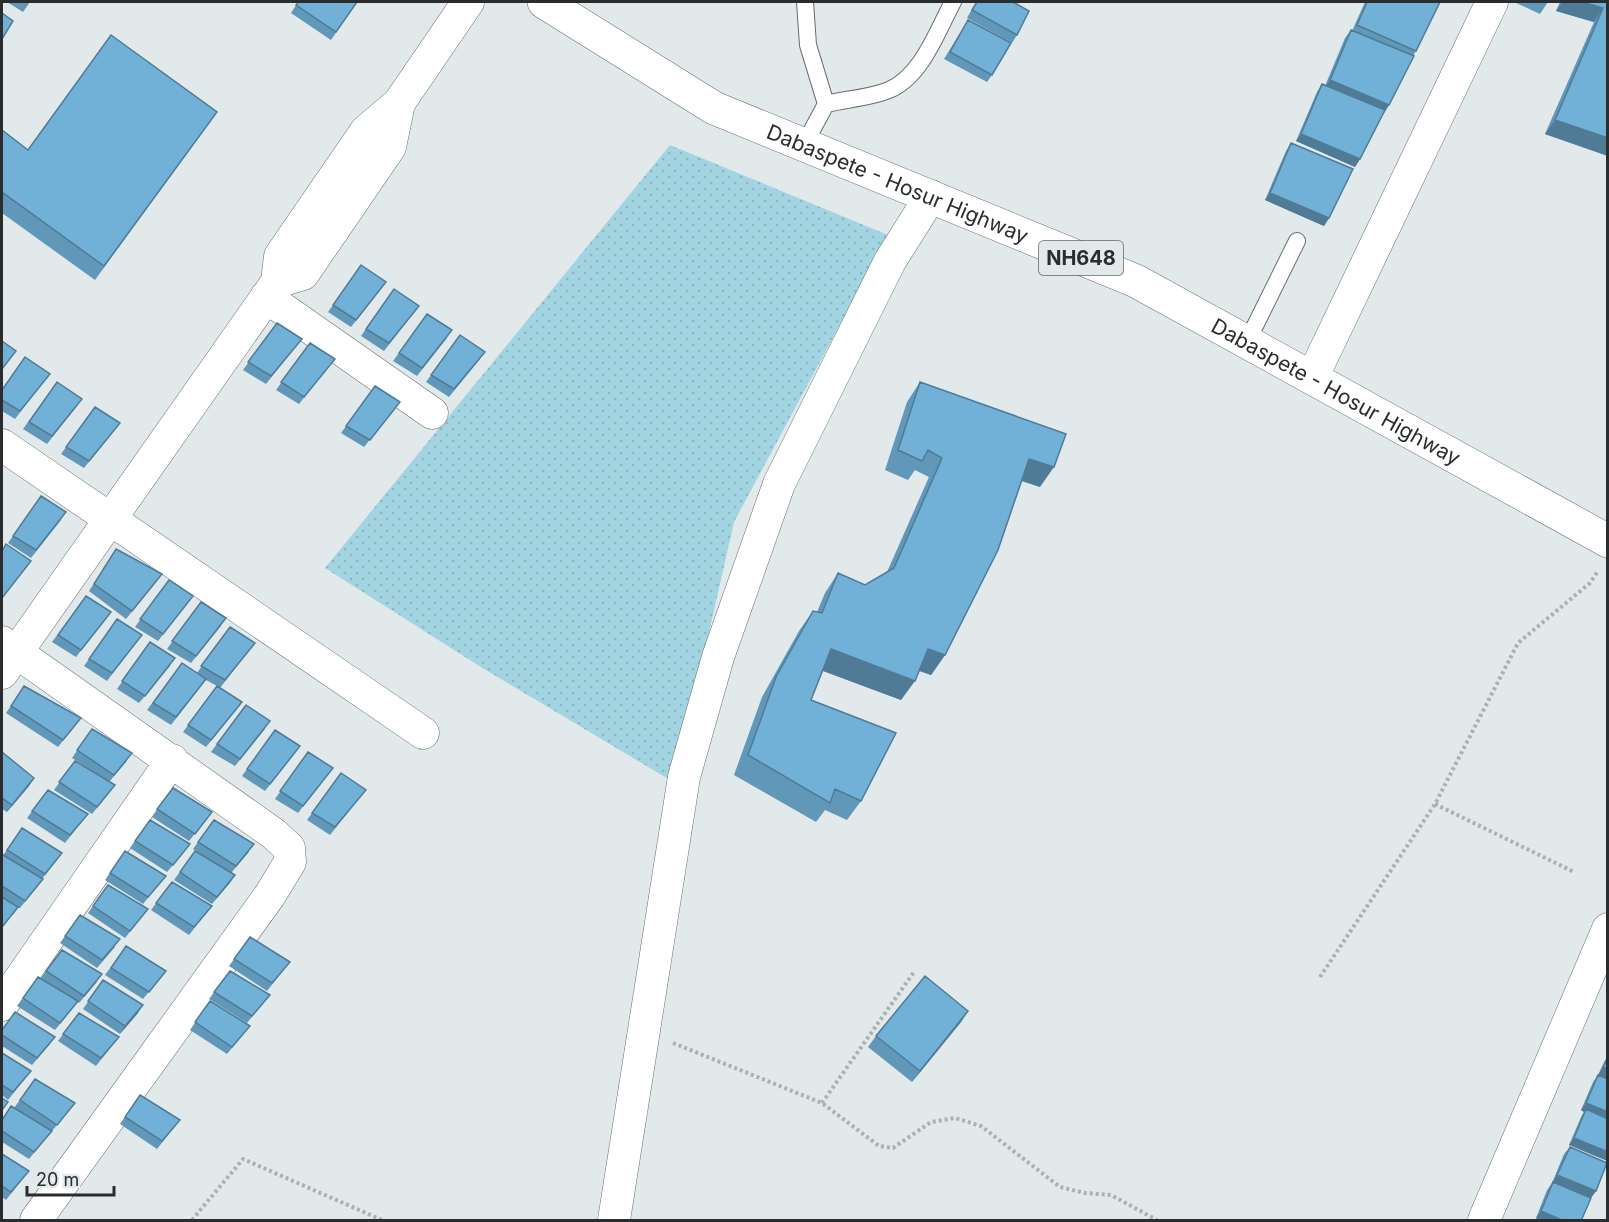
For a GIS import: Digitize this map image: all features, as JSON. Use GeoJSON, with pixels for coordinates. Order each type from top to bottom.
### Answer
{"type":"FeatureCollection","features":[{"type":"Feature","properties":{"kind":"highway","name":"Dabaspete - Hosur Highway"},"geometry":{"type":"LineString","coordinates":[[544,2],[714,108],[1136,281],[1312,378],[1605,553]]}},
{"type":"Feature","properties":{"kind":"street"},"geometry":{"type":"LineString","coordinates":[[36,1221],[270,895],[290,862],[289,848],[274,834],[172,760],[6,656],[109,520],[271,290],[280,256],[366,131],[399,103],[468,2]]}},
{"type":"Feature","properties":{"kind":"street"},"geometry":{"type":"LineString","coordinates":[[1312,378],[1492,2]]}},
{"type":"Feature","properties":{"kind":"street"},"geometry":{"type":"LineString","coordinates":[[614,1221],[642,1030],[684,777],[718,657],[779,484],[890,261],[931,196]]}},
{"type":"Feature","properties":{"kind":"street"},"geometry":{"type":"LineString","coordinates":[[271,290],[432,412]]}},
{"type":"Feature","properties":{"kind":"street"},"geometry":{"type":"LineString","coordinates":[[2,445],[423,733]]}},
{"type":"Feature","properties":{"kind":"street"},"geometry":{"type":"LineString","coordinates":[[2,1005],[172,760]]}},
{"type":"Feature","properties":{"kind":"street"},"geometry":{"type":"LineString","coordinates":[[1484,1221],[1608,929]]}},
{"type":"Feature","properties":{"kind":"lane"},"geometry":{"type":"LineString","coordinates":[[804,145],[826,104],[808,45],[805,2]]}},
{"type":"Feature","properties":{"kind":"lane"},"geometry":{"type":"LineString","coordinates":[[826,104],[888,91],[903,82],[918,65],[953,2]]}},
{"type":"Feature","properties":{"kind":"lane"},"geometry":{"type":"LineString","coordinates":[[1247,342],[1297,242]]}},
{"type":"Feature","properties":{"kind":"path"},"geometry":{"type":"LineString","coordinates":[[1320,977],[1435,804],[1518,643],[1590,583],[1605,553]]}},
{"type":"Feature","properties":{"kind":"path"},"geometry":{"type":"LineString","coordinates":[[1435,804],[1574,872]]}},
{"type":"Feature","properties":{"kind":"path"},"geometry":{"type":"LineString","coordinates":[[822,1103],[914,972]]}},
{"type":"Feature","properties":{"kind":"path"},"geometry":{"type":"LineString","coordinates":[[642,1030],[822,1103],[879,1146],[893,1148],[931,1122],[955,1118],[981,1126],[1060,1187],[1085,1194],[1111,1195],[1157,1221]]}},
{"type":"Feature","properties":{"kind":"path"},"geometry":{"type":"LineString","coordinates":[[192,1221],[243,1159],[382,1221]]}},
{"type":"Feature","properties":{"kind":"shaded area"},"geometry":{"type":"Polygon","coordinates":[[[670,145],[888,235],[734,522],[675,783],[484,669],[325,568],[670,145]]]}},
{"type":"Feature","properties":{"kind":"building"},"geometry":{"type":"Polygon","coordinates":[[[298,2],[357,2],[336,32],[296,5],[298,2]]]}},
{"type":"Feature","properties":{"kind":"building"},"geometry":{"type":"Polygon","coordinates":[[[977,2],[1013,2],[1029,11],[1017,35],[972,10],[977,2]]]}},
{"type":"Feature","properties":{"kind":"building"},"geometry":{"type":"Polygon","coordinates":[[[1367,2],[1440,2],[1416,51],[1357,25],[1367,2]]]}},
{"type":"Feature","properties":{"kind":"building"},"geometry":{"type":"Polygon","coordinates":[[[1582,2],[1608,2],[1608,138],[1555,120],[1603,8],[1582,2]]]}},
{"type":"Feature","properties":{"kind":"building"},"geometry":{"type":"Polygon","coordinates":[[[2,13],[13,21],[2,39],[2,13]]]}},
{"type":"Feature","properties":{"kind":"building"},"geometry":{"type":"Polygon","coordinates":[[[968,20],[1011,43],[992,75],[950,52],[968,20]]]}},
{"type":"Feature","properties":{"kind":"building"},"geometry":{"type":"Polygon","coordinates":[[[1351,30],[1414,56],[1389,105],[1330,80],[1351,30]]]}},
{"type":"Feature","properties":{"kind":"building"},"geometry":{"type":"Polygon","coordinates":[[[111,35],[217,112],[104,266],[2,192],[2,130],[28,150],[111,35]]]}},
{"type":"Feature","properties":{"kind":"building"},"geometry":{"type":"Polygon","coordinates":[[[1322,84],[1385,110],[1360,159],[1301,134],[1322,84]]]}},
{"type":"Feature","properties":{"kind":"building"},"geometry":{"type":"Polygon","coordinates":[[[1291,143],[1353,169],[1329,218],[1270,193],[1291,143]]]}},
{"type":"Feature","properties":{"kind":"building"},"geometry":{"type":"Polygon","coordinates":[[[361,265],[386,282],[356,320],[333,305],[361,265]]]}},
{"type":"Feature","properties":{"kind":"building"},"geometry":{"type":"Polygon","coordinates":[[[394,289],[419,306],[389,343],[366,329],[394,289]]]}},
{"type":"Feature","properties":{"kind":"building"},"geometry":{"type":"Polygon","coordinates":[[[427,314],[452,330],[422,368],[399,353],[427,314]]]}},
{"type":"Feature","properties":{"kind":"building"},"geometry":{"type":"Polygon","coordinates":[[[277,323],[302,339],[271,376],[248,362],[277,323]]]}},
{"type":"Feature","properties":{"kind":"building"},"geometry":{"type":"Polygon","coordinates":[[[460,335],[485,352],[454,389],[431,375],[460,335]]]}},
{"type":"Feature","properties":{"kind":"building"},"geometry":{"type":"Polygon","coordinates":[[[2,341],[16,351],[2,369],[2,341]]]}},
{"type":"Feature","properties":{"kind":"building"},"geometry":{"type":"Polygon","coordinates":[[[310,343],[335,359],[304,397],[281,382],[310,343]]]}},
{"type":"Feature","properties":{"kind":"building"},"geometry":{"type":"Polygon","coordinates":[[[25,357],[50,374],[20,411],[2,400],[2,390],[25,357]]]}},
{"type":"Feature","properties":{"kind":"building"},"geometry":{"type":"Polygon","coordinates":[[[57,382],[82,399],[52,436],[29,422],[57,382]]]}},
{"type":"Feature","properties":{"kind":"building"},"geometry":{"type":"Polygon","coordinates":[[[920,382],[1066,434],[1054,467],[1029,459],[998,550],[945,655],[928,649],[915,681],[831,649],[811,700],[896,733],[861,801],[835,789],[830,803],[748,755],[776,677],[813,611],[822,613],[838,573],[865,585],[894,568],[942,458],[928,450],[922,461],[898,450],[920,382]]]}},
{"type":"Feature","properties":{"kind":"building"},"geometry":{"type":"Polygon","coordinates":[[[375,386],[400,402],[370,440],[346,426],[375,386]]]}},
{"type":"Feature","properties":{"kind":"building"},"geometry":{"type":"Polygon","coordinates":[[[95,407],[120,423],[89,461],[66,447],[95,407]]]}},
{"type":"Feature","properties":{"kind":"building"},"geometry":{"type":"Polygon","coordinates":[[[41,496],[66,512],[36,550],[13,536],[41,496]]]}},
{"type":"Feature","properties":{"kind":"building"},"geometry":{"type":"Polygon","coordinates":[[[6,544],[31,561],[2,598],[2,551],[6,544]]]}},
{"type":"Feature","properties":{"kind":"building"},"geometry":{"type":"Polygon","coordinates":[[[116,549],[162,574],[132,611],[94,584],[116,549]]]}},
{"type":"Feature","properties":{"kind":"building"},"geometry":{"type":"Polygon","coordinates":[[[169,580],[193,596],[163,634],[140,619],[169,580]]]}},
{"type":"Feature","properties":{"kind":"building"},"geometry":{"type":"Polygon","coordinates":[[[86,596],[111,612],[81,650],[58,635],[86,596]]]}},
{"type":"Feature","properties":{"kind":"building"},"geometry":{"type":"Polygon","coordinates":[[[201,602],[226,618],[196,656],[172,641],[201,602]]]}},
{"type":"Feature","properties":{"kind":"building"},"geometry":{"type":"Polygon","coordinates":[[[117,619],[142,635],[112,673],[89,659],[117,619]]]}},
{"type":"Feature","properties":{"kind":"building"},"geometry":{"type":"Polygon","coordinates":[[[230,627],[255,643],[225,680],[201,666],[230,627]]]}},
{"type":"Feature","properties":{"kind":"building"},"geometry":{"type":"Polygon","coordinates":[[[150,642],[175,658],[145,696],[122,681],[150,642]]]}},
{"type":"Feature","properties":{"kind":"building"},"geometry":{"type":"Polygon","coordinates":[[[182,663],[206,679],[176,717],[153,703],[182,663]]]}},
{"type":"Feature","properties":{"kind":"building"},"geometry":{"type":"Polygon","coordinates":[[[24,686],[81,718],[63,740],[11,706],[24,686]]]}},
{"type":"Feature","properties":{"kind":"building"},"geometry":{"type":"Polygon","coordinates":[[[217,686],[242,702],[211,740],[188,725],[217,686]]]}},
{"type":"Feature","properties":{"kind":"building"},"geometry":{"type":"Polygon","coordinates":[[[246,705],[270,721],[240,759],[217,744],[246,705]]]}},
{"type":"Feature","properties":{"kind":"building"},"geometry":{"type":"Polygon","coordinates":[[[92,729],[132,753],[114,775],[77,750],[92,729]]]}},
{"type":"Feature","properties":{"kind":"building"},"geometry":{"type":"Polygon","coordinates":[[[275,730],[300,746],[270,784],[247,769],[275,730]]]}},
{"type":"Feature","properties":{"kind":"building"},"geometry":{"type":"Polygon","coordinates":[[[2,752],[34,778],[12,805],[2,798],[2,752]]]}},
{"type":"Feature","properties":{"kind":"building"},"geometry":{"type":"Polygon","coordinates":[[[308,752],[333,768],[303,806],[280,791],[308,752]]]}},
{"type":"Feature","properties":{"kind":"building"},"geometry":{"type":"Polygon","coordinates":[[[75,761],[115,785],[97,807],[59,782],[75,761]]]}},
{"type":"Feature","properties":{"kind":"building"},"geometry":{"type":"Polygon","coordinates":[[[341,773],[366,790],[335,827],[312,813],[341,773]]]}},
{"type":"Feature","properties":{"kind":"building"},"geometry":{"type":"Polygon","coordinates":[[[173,788],[212,812],[195,834],[157,809],[173,788]]]}},
{"type":"Feature","properties":{"kind":"building"},"geometry":{"type":"Polygon","coordinates":[[[48,790],[88,814],[70,835],[32,811],[48,790]]]}},
{"type":"Feature","properties":{"kind":"building"},"geometry":{"type":"Polygon","coordinates":[[[150,820],[190,844],[173,865],[135,841],[150,820]]]}},
{"type":"Feature","properties":{"kind":"building"},"geometry":{"type":"Polygon","coordinates":[[[214,820],[254,844],[236,866],[198,842],[214,820]]]}},
{"type":"Feature","properties":{"kind":"building"},"geometry":{"type":"Polygon","coordinates":[[[22,828],[62,853],[45,874],[7,850],[22,828]]]}},
{"type":"Feature","properties":{"kind":"building"},"geometry":{"type":"Polygon","coordinates":[[[125,851],[166,876],[148,897],[110,873],[125,851]]]}},
{"type":"Feature","properties":{"kind":"building"},"geometry":{"type":"Polygon","coordinates":[[[195,851],[235,875],[217,897],[180,872],[195,851]]]}},
{"type":"Feature","properties":{"kind":"building"},"geometry":{"type":"Polygon","coordinates":[[[3,855],[43,879],[25,901],[2,886],[3,855]]]}},
{"type":"Feature","properties":{"kind":"building"},"geometry":{"type":"Polygon","coordinates":[[[172,882],[212,906],[194,927],[156,903],[172,882]]]}},
{"type":"Feature","properties":{"kind":"building"},"geometry":{"type":"Polygon","coordinates":[[[108,885],[148,909],[130,931],[93,906],[108,885]]]}},
{"type":"Feature","properties":{"kind":"building"},"geometry":{"type":"Polygon","coordinates":[[[2,897],[18,907],[2,927],[2,897]]]}},
{"type":"Feature","properties":{"kind":"building"},"geometry":{"type":"Polygon","coordinates":[[[80,915],[120,939],[102,960],[65,936],[80,915]]]}},
{"type":"Feature","properties":{"kind":"building"},"geometry":{"type":"Polygon","coordinates":[[[250,937],[290,962],[272,983],[234,959],[250,937]]]}},
{"type":"Feature","properties":{"kind":"building"},"geometry":{"type":"Polygon","coordinates":[[[126,946],[166,971],[149,992],[111,968],[126,946]]]}},
{"type":"Feature","properties":{"kind":"building"},"geometry":{"type":"Polygon","coordinates":[[[62,950],[102,974],[84,996],[46,971],[62,950]]]}},
{"type":"Feature","properties":{"kind":"building"},"geometry":{"type":"Polygon","coordinates":[[[230,971],[270,995],[252,1016],[214,992],[230,971]]]}},
{"type":"Feature","properties":{"kind":"building"},"geometry":{"type":"Polygon","coordinates":[[[925,976],[968,1011],[920,1071],[876,1036],[925,976]]]}},
{"type":"Feature","properties":{"kind":"building"},"geometry":{"type":"Polygon","coordinates":[[[38,977],[78,1001],[60,1023],[23,998],[38,977]]]}},
{"type":"Feature","properties":{"kind":"building"},"geometry":{"type":"Polygon","coordinates":[[[103,980],[143,1005],[125,1026],[88,1001],[103,980]]]}},
{"type":"Feature","properties":{"kind":"building"},"geometry":{"type":"Polygon","coordinates":[[[210,1001],[250,1026],[232,1047],[195,1022],[210,1001]]]}},
{"type":"Feature","properties":{"kind":"building"},"geometry":{"type":"Polygon","coordinates":[[[15,1012],[55,1037],[37,1058],[2,1035],[2,1030],[15,1012]]]}},
{"type":"Feature","properties":{"kind":"building"},"geometry":{"type":"Polygon","coordinates":[[[79,1013],[119,1037],[101,1058],[63,1034],[79,1013]]]}},
{"type":"Feature","properties":{"kind":"building"},"geometry":{"type":"Polygon","coordinates":[[[2,1053],[31,1071],[13,1092],[2,1085],[2,1053]]]}},
{"type":"Feature","properties":{"kind":"building"},"geometry":{"type":"Polygon","coordinates":[[[1608,1058],[1608,1069],[1603,1067],[1608,1058]]]}},
{"type":"Feature","properties":{"kind":"building"},"geometry":{"type":"Polygon","coordinates":[[[1598,1075],[1608,1079],[1608,1112],[1586,1103],[1598,1075]]]}},
{"type":"Feature","properties":{"kind":"building"},"geometry":{"type":"Polygon","coordinates":[[[35,1079],[75,1103],[57,1125],[20,1100],[35,1079]]]}},
{"type":"Feature","properties":{"kind":"building"},"geometry":{"type":"Polygon","coordinates":[[[140,1095],[180,1120],[162,1141],[125,1117],[140,1095]]]}},
{"type":"Feature","properties":{"kind":"building"},"geometry":{"type":"Polygon","coordinates":[[[2,1098],[8,1102],[2,1110],[2,1098]]]}},
{"type":"Feature","properties":{"kind":"building"},"geometry":{"type":"Polygon","coordinates":[[[11,1106],[52,1131],[34,1152],[2,1131],[2,1120],[11,1106]]]}},
{"type":"Feature","properties":{"kind":"building"},"geometry":{"type":"Polygon","coordinates":[[[1586,1109],[1608,1119],[1608,1152],[1574,1138],[1586,1109]]]}},
{"type":"Feature","properties":{"kind":"building"},"geometry":{"type":"Polygon","coordinates":[[[1570,1147],[1607,1163],[1596,1191],[1557,1175],[1570,1147]]]}},
{"type":"Feature","properties":{"kind":"building"},"geometry":{"type":"Polygon","coordinates":[[[2,1154],[29,1171],[11,1192],[2,1186],[2,1154]]]}},
{"type":"Feature","properties":{"kind":"building"},"geometry":{"type":"Polygon","coordinates":[[[1553,1182],[1591,1198],[1581,1221],[1564,1221],[1541,1211],[1553,1182]]]}}]}
